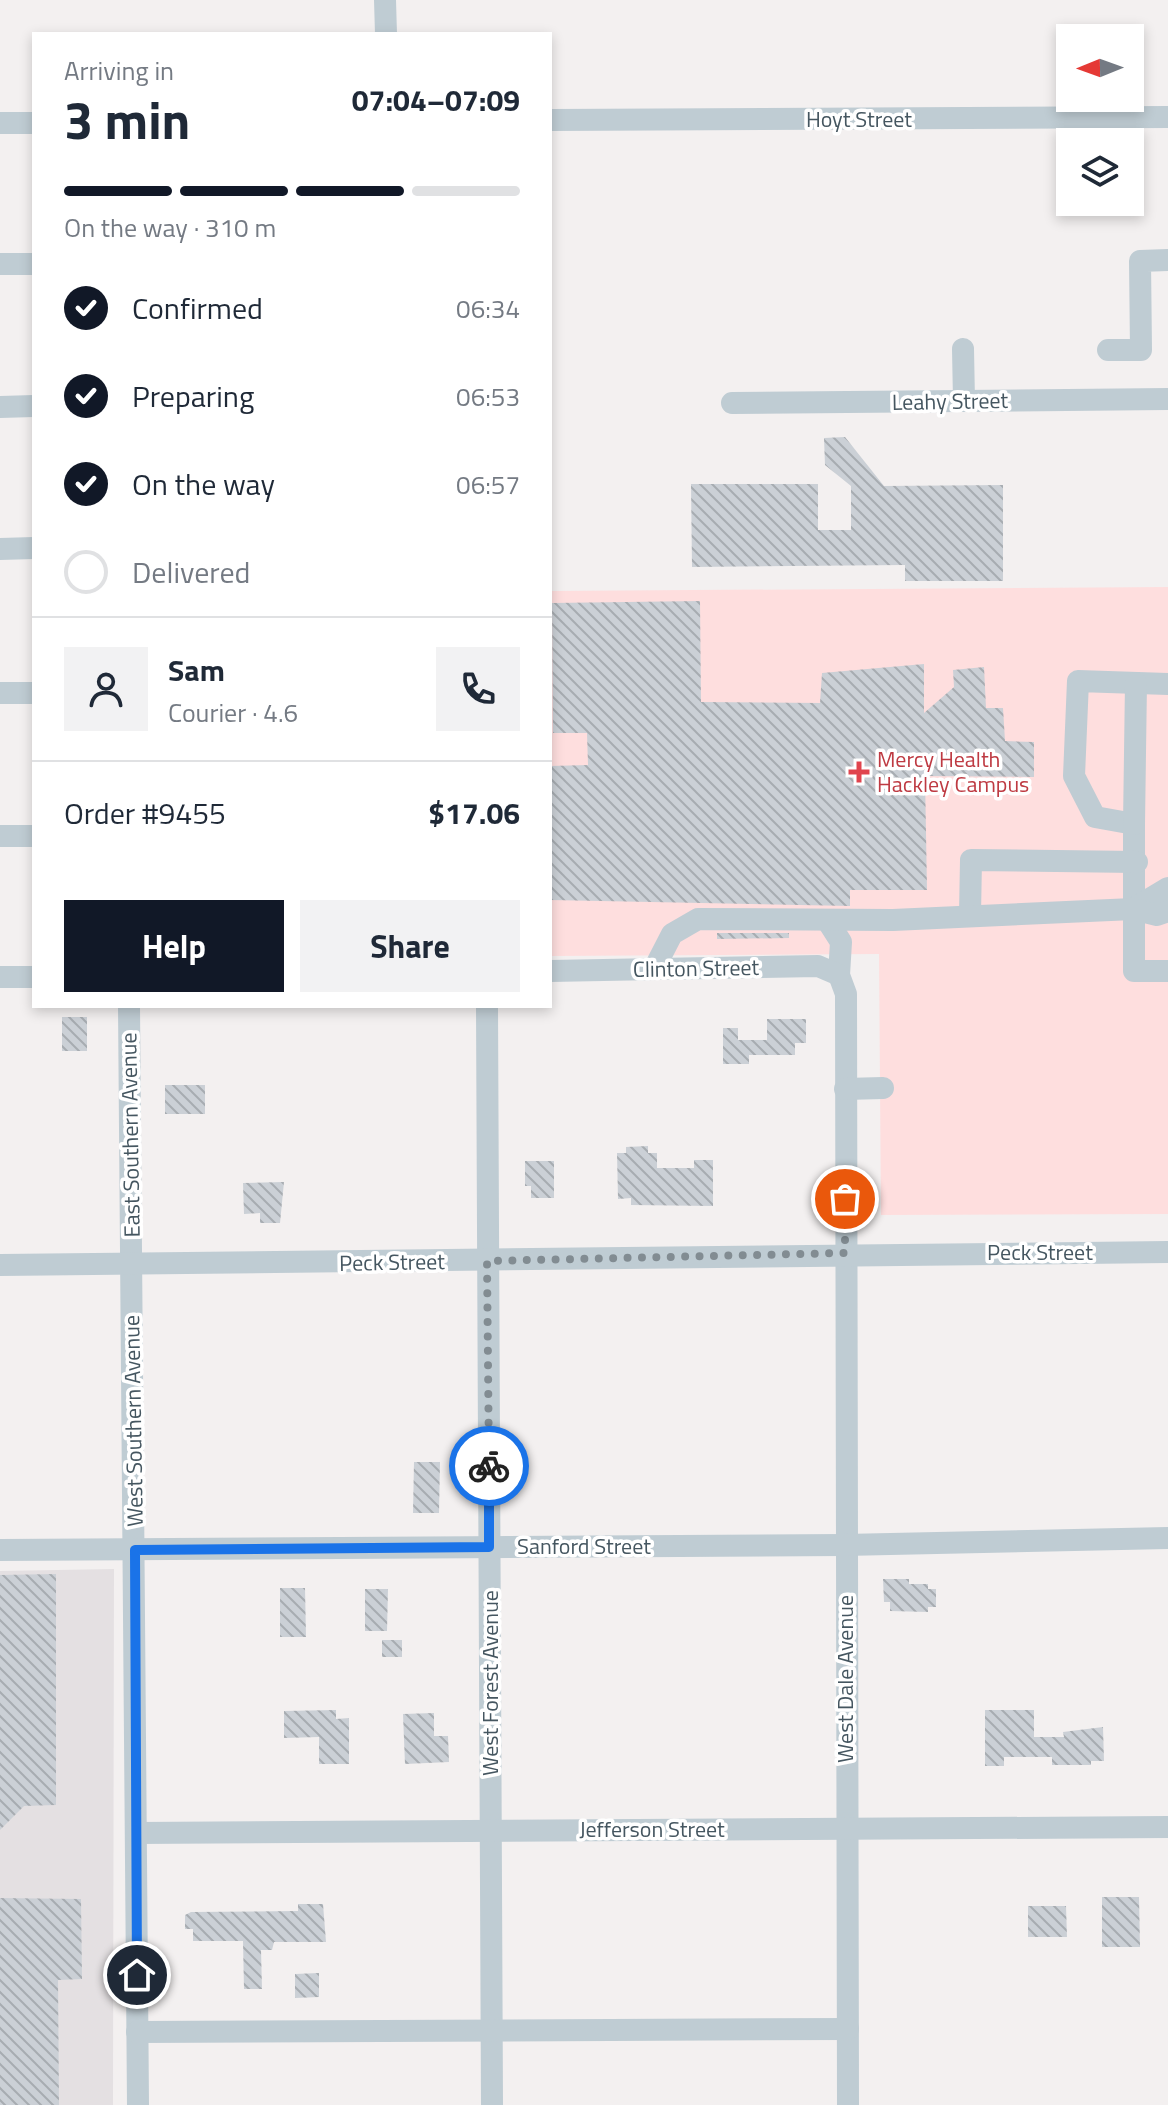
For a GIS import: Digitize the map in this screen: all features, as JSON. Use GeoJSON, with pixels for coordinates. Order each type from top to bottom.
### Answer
{"type":"FeatureCollection","features":[{"type":"Feature","properties":{"kind":"street"},"geometry":{"type":"LineString","coordinates":[[385,0],[386,32]]}},
{"type":"Feature","properties":{"kind":"street","name":"Hoyt Street"},"geometry":{"type":"LineString","coordinates":[[552,120],[1168,117]]}},
{"type":"Feature","properties":{"kind":"street"},"geometry":{"type":"LineString","coordinates":[[0,123],[32,123]]}},
{"type":"Feature","properties":{"kind":"street"},"geometry":{"type":"LineString","coordinates":[[1108,350],[1141,350],[1140,261],[1168,260]]}},
{"type":"Feature","properties":{"kind":"street"},"geometry":{"type":"LineString","coordinates":[[0,264],[32,264]]}},
{"type":"Feature","properties":{"kind":"street"},"geometry":{"type":"LineString","coordinates":[[963,349],[964,401]]}},
{"type":"Feature","properties":{"kind":"street","name":"Leahy Street"},"geometry":{"type":"LineString","coordinates":[[732,403],[1168,399]]}},
{"type":"Feature","properties":{"kind":"street"},"geometry":{"type":"LineString","coordinates":[[0,407],[32,406]]}},
{"type":"Feature","properties":{"kind":"street"},"geometry":{"type":"LineString","coordinates":[[0,549],[32,548]]}},
{"type":"Feature","properties":{"kind":"street"},"geometry":{"type":"LineString","coordinates":[[1134,824],[1095,817],[1074,776],[1078,681],[1168,684]]}},
{"type":"Feature","properties":{"kind":"street"},"geometry":{"type":"LineString","coordinates":[[1136,683],[1134,971],[1168,971]]}},
{"type":"Feature","properties":{"kind":"street"},"geometry":{"type":"LineString","coordinates":[[0,693],[32,693]]}},
{"type":"Feature","properties":{"kind":"street"},"geometry":{"type":"LineString","coordinates":[[0,836],[32,836]]}},
{"type":"Feature","properties":{"kind":"street"},"geometry":{"type":"LineString","coordinates":[[970,915],[971,860],[1137,862]]}},
{"type":"Feature","properties":{"kind":"street"},"geometry":{"type":"LineString","coordinates":[[1133,909],[1168,888]]}},
{"type":"Feature","properties":{"kind":"street"},"geometry":{"type":"LineString","coordinates":[[654,969],[672,934],[698,919],[893,920],[1133,909],[1157,915],[1168,911]]}},
{"type":"Feature","properties":{"kind":"street","name":"West Dale Avenue"},"geometry":{"type":"LineString","coordinates":[[827,920],[841,942],[839,975],[846,994],[844,1545],[848,2105]]}},
{"type":"Feature","properties":{"kind":"street","name":"Clinton Street"},"geometry":{"type":"LineString","coordinates":[[552,971],[818,966],[839,975]]}},
{"type":"Feature","properties":{"kind":"street"},"geometry":{"type":"LineString","coordinates":[[0,977],[32,977]]}},
{"type":"Feature","properties":{"kind":"street","name":"East Southern Avenue"},"geometry":{"type":"LineString","coordinates":[[129,1008],[132,1264]]}},
{"type":"Feature","properties":{"kind":"street","name":"West Forest Avenue"},"geometry":{"type":"LineString","coordinates":[[487,1008],[492,2105]]}},
{"type":"Feature","properties":{"kind":"street"},"geometry":{"type":"LineString","coordinates":[[845,1089],[883,1088]]}},
{"type":"Feature","properties":{"kind":"street","name":"Peck Street"},"geometry":{"type":"LineString","coordinates":[[0,1265],[487,1261],[845,1253],[1168,1252]]}},
{"type":"Feature","properties":{"kind":"street","name":"West Southern Avenue"},"geometry":{"type":"LineString","coordinates":[[132,1264],[138,2105]]}},
{"type":"Feature","properties":{"kind":"street","name":"Sanford Street"},"geometry":{"type":"LineString","coordinates":[[0,1550],[844,1545],[1168,1538]]}},
{"type":"Feature","properties":{"kind":"street","name":"Jefferson Street"},"geometry":{"type":"LineString","coordinates":[[136,1833],[1168,1827]]}},
{"type":"Feature","properties":{"kind":"street"},"geometry":{"type":"LineString","coordinates":[[137,2032],[848,2029]]}},
{"type":"Feature","properties":{"kind":"shaded area","name":"Mercy Health Hackley Campus"},"geometry":{"type":"Polygon","coordinates":[[[1168,587],[1168,1214],[881,1215],[879,954],[552,956],[552,591],[1168,587]]]}},
{"type":"Feature","properties":{"kind":"shaded area"},"geometry":{"type":"Polygon","coordinates":[[[114,1569],[113,2105],[0,2105],[0,1571],[114,1569]]]}},
{"type":"Feature","properties":{"kind":"building"},"geometry":{"type":"Polygon","coordinates":[[[845,437],[884,486],[1003,485],[1003,581],[905,581],[905,565],[692,567],[691,484],[818,484],[818,530],[851,530],[851,486],[825,465],[824,438],[845,437]]]}},
{"type":"Feature","properties":{"kind":"building"},"geometry":{"type":"Polygon","coordinates":[[[700,601],[701,702],[820,703],[822,673],[924,664],[924,713],[954,687],[953,670],[984,667],[986,708],[1003,708],[1005,741],[1034,742],[1034,777],[925,776],[927,890],[850,890],[850,906],[552,900],[552,766],[588,765],[587,733],[553,733],[552,603],[700,601]]]}},
{"type":"Feature","properties":{"kind":"building"},"geometry":{"type":"Polygon","coordinates":[[[717,933],[789,933],[789,938],[717,939],[717,933]]]}},
{"type":"Feature","properties":{"kind":"building"},"geometry":{"type":"Polygon","coordinates":[[[62,1017],[87,1017],[87,1051],[62,1051],[62,1017]]]}},
{"type":"Feature","properties":{"kind":"building"},"geometry":{"type":"Polygon","coordinates":[[[767,1019],[806,1019],[806,1043],[795,1043],[795,1055],[749,1055],[749,1064],[723,1064],[723,1028],[738,1028],[738,1040],[767,1040],[767,1019]]]}},
{"type":"Feature","properties":{"kind":"building"},"geometry":{"type":"Polygon","coordinates":[[[165,1085],[205,1085],[205,1114],[165,1114],[165,1085]]]}},
{"type":"Feature","properties":{"kind":"building"},"geometry":{"type":"Polygon","coordinates":[[[648,1146],[648,1153],[657,1153],[657,1168],[694,1168],[694,1160],[713,1160],[713,1206],[631,1205],[631,1198],[618,1199],[617,1153],[626,1153],[626,1147],[648,1146]]]}},
{"type":"Feature","properties":{"kind":"building"},"geometry":{"type":"Polygon","coordinates":[[[525,1161],[554,1161],[554,1198],[531,1198],[531,1186],[525,1186],[525,1161]]]}},
{"type":"Feature","properties":{"kind":"building"},"geometry":{"type":"Polygon","coordinates":[[[284,1182],[280,1223],[260,1223],[260,1213],[244,1214],[243,1183],[284,1182]]]}},
{"type":"Feature","properties":{"kind":"building"},"geometry":{"type":"Polygon","coordinates":[[[414,1462],[440,1462],[439,1513],[413,1513],[414,1462]]]}},
{"type":"Feature","properties":{"kind":"building"},"geometry":{"type":"Polygon","coordinates":[[[56,1574],[56,1805],[24,1806],[0,1830],[0,1575],[56,1574]]]}},
{"type":"Feature","properties":{"kind":"building"},"geometry":{"type":"Polygon","coordinates":[[[883,1579],[909,1579],[909,1584],[928,1584],[928,1589],[936,1589],[936,1607],[928,1607],[928,1612],[890,1611],[890,1602],[884,1602],[883,1579]]]}},
{"type":"Feature","properties":{"kind":"building"},"geometry":{"type":"Polygon","coordinates":[[[280,1588],[305,1588],[306,1637],[280,1637],[280,1588]]]}},
{"type":"Feature","properties":{"kind":"building"},"geometry":{"type":"Polygon","coordinates":[[[365,1589],[388,1589],[387,1631],[365,1631],[365,1589]]]}},
{"type":"Feature","properties":{"kind":"building"},"geometry":{"type":"Polygon","coordinates":[[[382,1640],[402,1640],[402,1657],[382,1657],[382,1640]]]}},
{"type":"Feature","properties":{"kind":"building"},"geometry":{"type":"Polygon","coordinates":[[[336,1710],[336,1719],[349,1718],[349,1764],[319,1764],[319,1737],[284,1738],[284,1711],[336,1710]]]}},
{"type":"Feature","properties":{"kind":"building"},"geometry":{"type":"Polygon","coordinates":[[[985,1710],[1034,1710],[1034,1737],[1064,1737],[1063,1732],[1103,1727],[1104,1761],[1091,1761],[1091,1765],[1052,1765],[1052,1757],[1004,1757],[1004,1766],[985,1766],[985,1710]]]}},
{"type":"Feature","properties":{"kind":"building"},"geometry":{"type":"Polygon","coordinates":[[[434,1713],[434,1736],[448,1736],[449,1762],[405,1764],[403,1714],[434,1713]]]}},
{"type":"Feature","properties":{"kind":"building"},"geometry":{"type":"Polygon","coordinates":[[[1102,1897],[1139,1897],[1140,1947],[1102,1947],[1102,1897]]]}},
{"type":"Feature","properties":{"kind":"building"},"geometry":{"type":"Polygon","coordinates":[[[0,1898],[81,1899],[82,1979],[58,1980],[59,2105],[0,2105],[0,1898]]]}},
{"type":"Feature","properties":{"kind":"building"},"geometry":{"type":"Polygon","coordinates":[[[298,1904],[323,1904],[326,1942],[274,1942],[272,1950],[261,1950],[262,1989],[244,1989],[243,1941],[193,1941],[193,1929],[185,1929],[185,1915],[191,1912],[298,1911],[298,1904]]]}},
{"type":"Feature","properties":{"kind":"building"},"geometry":{"type":"Polygon","coordinates":[[[1028,1906],[1066,1906],[1067,1937],[1028,1937],[1028,1906]]]}},
{"type":"Feature","properties":{"kind":"building"},"geometry":{"type":"Polygon","coordinates":[[[319,1973],[319,1997],[295,1998],[295,1974],[319,1973]]]}},
{"type":"Feature","properties":{"kind":"way so far"},"geometry":{"type":"LineString","coordinates":[[489,1466],[487,1261],[845,1253],[845,1199]]}},
{"type":"Feature","properties":{"kind":"place","name":"Mercy Health Hackley Campus"},"geometry":{"type":"Point","coordinates":[859,772]}},
{"type":"Feature","properties":{"kind":"route"},"geometry":{"type":"LineString","coordinates":[[137,1975],[135,1550],[489,1547],[489,1466]]}}]}
